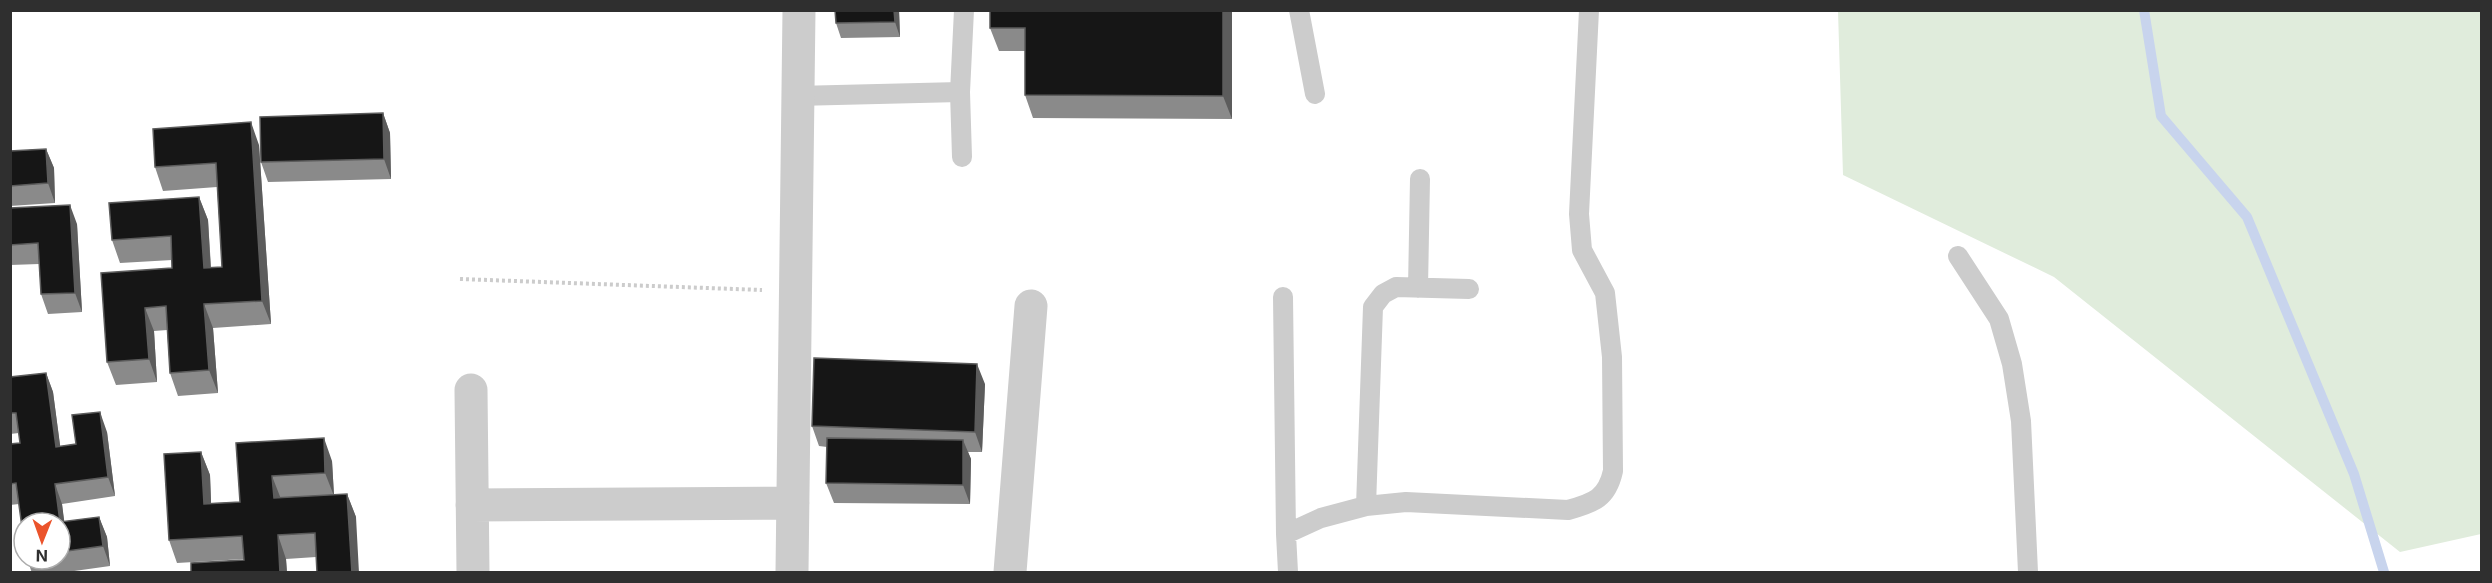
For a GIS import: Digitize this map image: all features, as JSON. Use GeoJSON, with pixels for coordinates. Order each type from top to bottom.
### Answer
{"type":"FeatureCollection","features":[{"type":"Feature","properties":{"kind":"street"},"geometry":{"type":"LineString","coordinates":[[792,573],[796,96],[799,10]]}},
{"type":"Feature","properties":{"kind":"street"},"geometry":{"type":"LineString","coordinates":[[1010,573],[1031,306]]}},
{"type":"Feature","properties":{"kind":"street"},"geometry":{"type":"LineString","coordinates":[[471,390],[473,573]]}},
{"type":"Feature","properties":{"kind":"street"},"geometry":{"type":"LineString","coordinates":[[472,505],[793,503]]}},
{"type":"Feature","properties":{"kind":"lane"},"geometry":{"type":"LineString","coordinates":[[962,157],[960,92],[964,10]]}},
{"type":"Feature","properties":{"kind":"lane"},"geometry":{"type":"LineString","coordinates":[[1299,10],[1315,94]]}},
{"type":"Feature","properties":{"kind":"lane"},"geometry":{"type":"LineString","coordinates":[[1286,534],[1321,518],[1366,506],[1406,502],[1568,510],[1589,504],[1609,489],[1613,471],[1612,357],[1605,293],[1582,250],[1579,214],[1589,10]]}},
{"type":"Feature","properties":{"kind":"lane"},"geometry":{"type":"LineString","coordinates":[[796,96],[960,92]]}},
{"type":"Feature","properties":{"kind":"lane"},"geometry":{"type":"LineString","coordinates":[[1419,288],[1420,179]]}},
{"type":"Feature","properties":{"kind":"lane"},"geometry":{"type":"LineString","coordinates":[[1958,256],[1999,319],[2012,364],[2021,421],[2028,573]]}},
{"type":"Feature","properties":{"kind":"lane"},"geometry":{"type":"LineString","coordinates":[[1366,506],[1373,307],[1383,294],[1396,287],[1468,289]]}},
{"type":"Feature","properties":{"kind":"lane"},"geometry":{"type":"LineString","coordinates":[[1283,297],[1288,573]]}},
{"type":"Feature","properties":{"kind":"path"},"geometry":{"type":"LineString","coordinates":[[460,279],[796,291]]}},
{"type":"Feature","properties":{"kind":"green space"},"geometry":{"type":"Polygon","coordinates":[[[1838,11],[2481,11],[2481,534],[2400,552],[2054,277],[1843,175],[1838,11]]]}},
{"type":"Feature","properties":{"kind":"building"},"geometry":{"type":"Polygon","coordinates":[[[835,10],[894,10],[895,22],[836,23],[835,10]]]}},
{"type":"Feature","properties":{"kind":"building"},"geometry":{"type":"Polygon","coordinates":[[[990,10],[1223,10],[1223,96],[1025,95],[1025,28],[990,28],[990,10]]]}},
{"type":"Feature","properties":{"kind":"building"},"geometry":{"type":"Polygon","coordinates":[[[383,113],[384,159],[261,162],[260,117],[383,113]]]}},
{"type":"Feature","properties":{"kind":"building"},"geometry":{"type":"Polygon","coordinates":[[[251,122],[262,301],[204,304],[209,370],[170,373],[166,306],[145,308],[149,359],[107,362],[101,273],[172,268],[171,236],[112,240],[109,203],[199,197],[204,268],[222,267],[216,163],[155,167],[153,129],[251,122]]]}},
{"type":"Feature","properties":{"kind":"building"},"geometry":{"type":"Polygon","coordinates":[[[46,149],[48,183],[10,186],[10,151],[46,149]]]}},
{"type":"Feature","properties":{"kind":"building"},"geometry":{"type":"Polygon","coordinates":[[[70,205],[75,293],[41,294],[38,243],[10,245],[10,208],[70,205]]]}},
{"type":"Feature","properties":{"kind":"building"},"geometry":{"type":"Polygon","coordinates":[[[814,358],[977,364],[975,432],[812,426],[814,358]]]}},
{"type":"Feature","properties":{"kind":"building"},"geometry":{"type":"Polygon","coordinates":[[[46,373],[56,447],[76,444],[72,415],[100,412],[108,477],[55,484],[59,511],[20,511],[16,483],[10,484],[10,444],[20,443],[16,413],[10,413],[10,377],[46,373]]]}},
{"type":"Feature","properties":{"kind":"building"},"geometry":{"type":"Polygon","coordinates":[[[324,438],[325,473],[272,476],[274,498],[347,494],[352,573],[317,573],[315,533],[278,535],[280,573],[191,573],[191,563],[244,560],[242,536],[169,540],[164,454],[201,452],[204,504],[240,502],[236,443],[324,438]]]}},
{"type":"Feature","properties":{"kind":"building"},"geometry":{"type":"Polygon","coordinates":[[[827,438],[963,440],[963,485],[826,483],[827,438]]]}},
{"type":"Feature","properties":{"kind":"building"},"geometry":{"type":"Polygon","coordinates":[[[99,517],[103,546],[72,550],[72,520],[99,517]]]}},
{"type":"Feature","properties":{"kind":"waterway"},"geometry":{"type":"LineString","coordinates":[[2144,10],[2161,116],[2247,217],[2354,474],[2384,572]]}}]}
